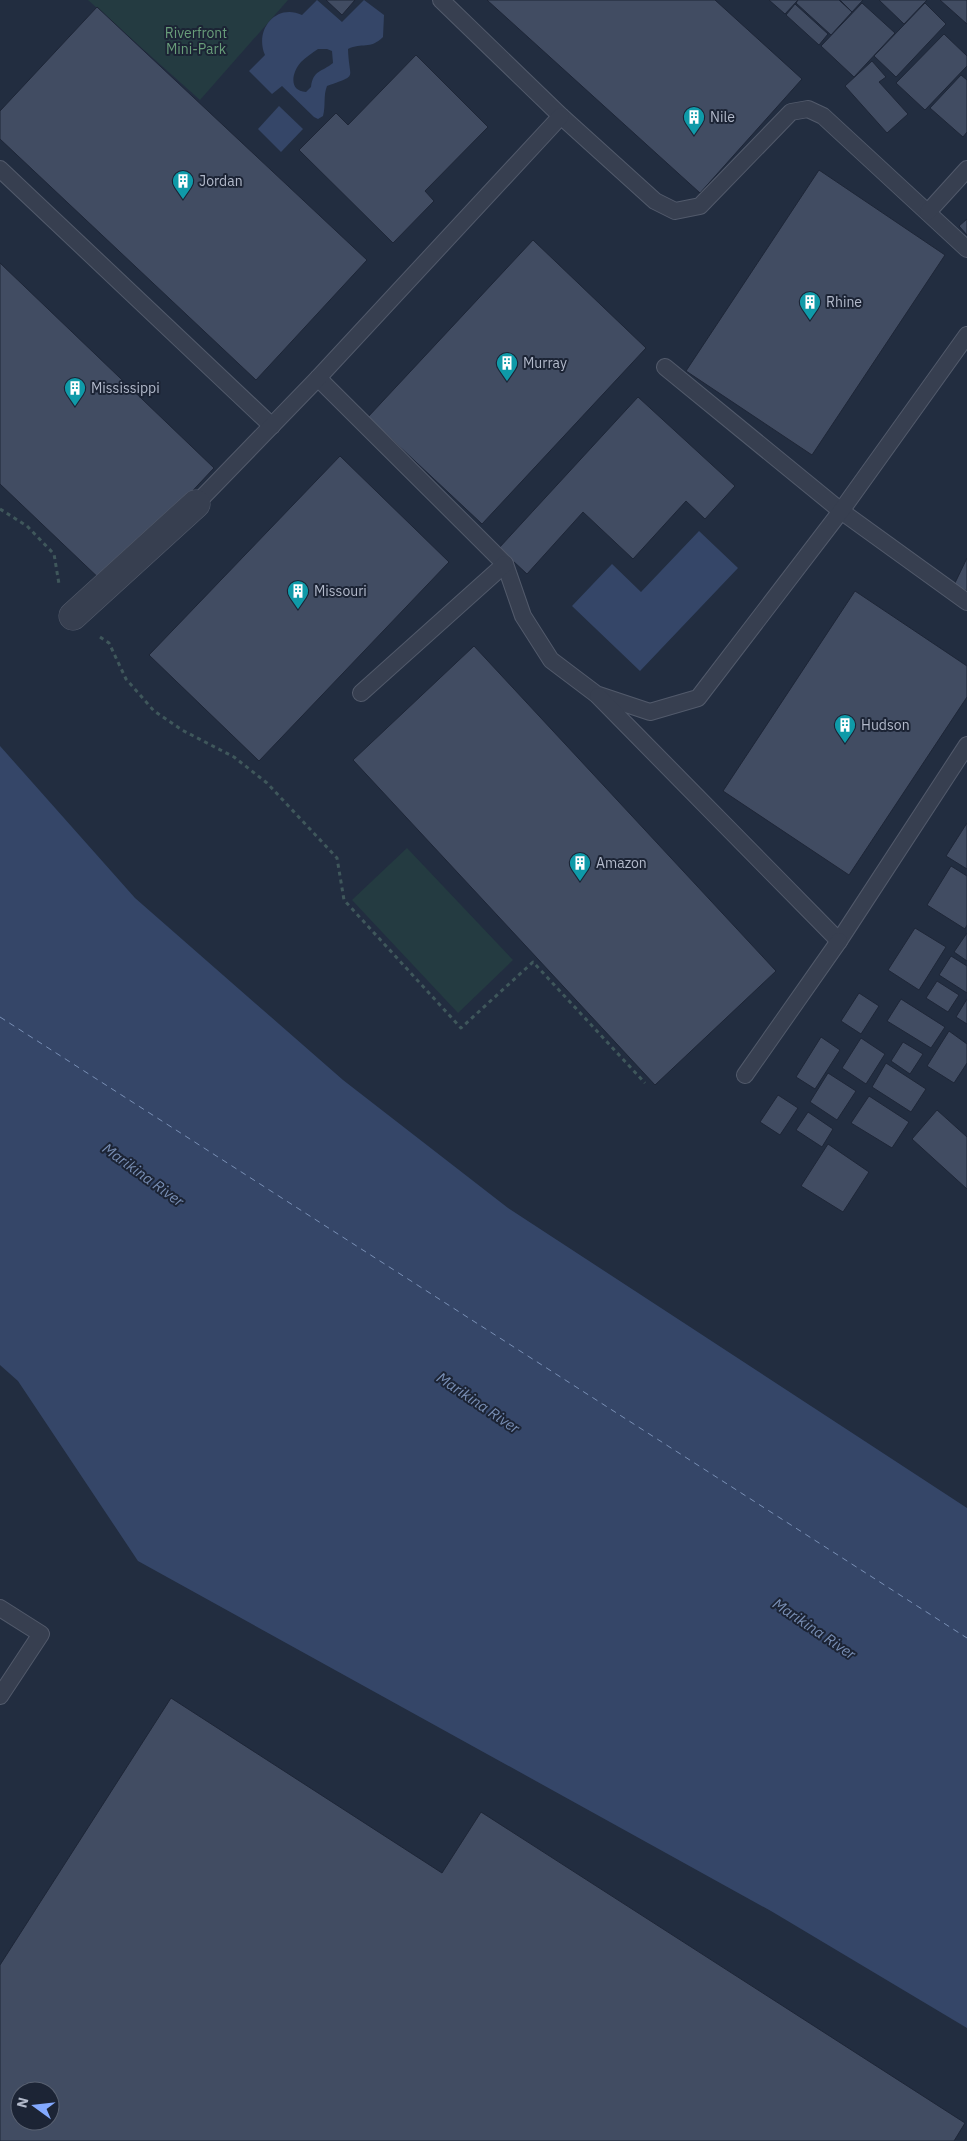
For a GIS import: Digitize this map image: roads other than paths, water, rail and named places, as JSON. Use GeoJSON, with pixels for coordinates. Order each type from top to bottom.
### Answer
{"type":"FeatureCollection","features":[{"type":"Feature","properties":{"kind":"street"},"geometry":{"type":"LineString","coordinates":[[73,616],[196,504]]}},
{"type":"Feature","properties":{"kind":"lane"},"geometry":{"type":"LineString","coordinates":[[441,0],[561,116],[655,201],[675,211],[700,206],[791,112],[808,109],[823,116],[967,249]]}},
{"type":"Feature","properties":{"kind":"lane"},"geometry":{"type":"LineString","coordinates":[[196,504],[318,378],[561,116]]}},
{"type":"Feature","properties":{"kind":"lane"},"geometry":{"type":"LineString","coordinates":[[928,212],[967,169]]}},
{"type":"Feature","properties":{"kind":"lane"},"geometry":{"type":"LineString","coordinates":[[1,172],[272,426]]}},
{"type":"Feature","properties":{"kind":"lane"},"geometry":{"type":"LineString","coordinates":[[596,694],[650,712],[698,698],[841,511],[967,335]]}},
{"type":"Feature","properties":{"kind":"lane"},"geometry":{"type":"LineString","coordinates":[[665,367],[841,511],[967,602]]}},
{"type":"Feature","properties":{"kind":"lane"},"geometry":{"type":"LineString","coordinates":[[318,378],[505,564],[523,616],[551,660],[596,694],[839,940]]}},
{"type":"Feature","properties":{"kind":"lane"},"geometry":{"type":"LineString","coordinates":[[361,693],[505,564]]}},
{"type":"Feature","properties":{"kind":"lane"},"geometry":{"type":"LineString","coordinates":[[745,1075],[839,940],[967,745]]}},
{"type":"Feature","properties":{"kind":"lane"},"geometry":{"type":"LineString","coordinates":[[0,1608],[41,1634],[0,1696]]}},
{"type":"Feature","properties":{"kind":"water"},"geometry":{"type":"Polygon","coordinates":[[[317,0],[342,22],[364,0],[384,15],[383,37],[370,45],[348,49],[350,75],[344,80],[327,86],[323,116],[318,119],[282,86],[272,94],[249,71],[265,55],[262,37],[270,21],[284,13],[292,12],[302,15],[317,0]],[[318,49],[298,66],[293,80],[294,85],[300,91],[306,92],[311,87],[316,74],[333,63],[332,51],[318,49]]]}},
{"type":"Feature","properties":{"kind":"water"},"geometry":{"type":"Polygon","coordinates":[[[279,106],[303,129],[281,152],[258,129],[279,106]]]}},
{"type":"Feature","properties":{"kind":"water"},"geometry":{"type":"Polygon","coordinates":[[[699,531],[738,568],[640,671],[572,606],[612,564],[641,592],[699,531]]]}},
{"type":"Feature","properties":{"kind":"water","name":"Marikina River"},"geometry":{"type":"Polygon","coordinates":[[[0,746],[135,898],[343,1080],[508,1208],[967,1508],[967,2028],[771,1911],[138,1561],[18,1381],[0,1365],[0,746]]]}},
{"type":"Feature","properties":{"kind":"place","name":"Nile"},"geometry":{"type":"Point","coordinates":[694,136]}},
{"type":"Feature","properties":{"kind":"place","name":"Jordan"},"geometry":{"type":"Point","coordinates":[183,200]}},
{"type":"Feature","properties":{"kind":"place","name":"Rhine"},"geometry":{"type":"Point","coordinates":[810,321]}},
{"type":"Feature","properties":{"kind":"place","name":"Murray"},"geometry":{"type":"Point","coordinates":[507,382]}},
{"type":"Feature","properties":{"kind":"place","name":"Mississippi"},"geometry":{"type":"Point","coordinates":[75,407]}},
{"type":"Feature","properties":{"kind":"place","name":"Missouri"},"geometry":{"type":"Point","coordinates":[298,610]}},
{"type":"Feature","properties":{"kind":"place","name":"Hudson"},"geometry":{"type":"Point","coordinates":[845,744]}},
{"type":"Feature","properties":{"kind":"place","name":"Amazon"},"geometry":{"type":"Point","coordinates":[580,882]}},
{"type":"Feature","properties":{"kind":"park label","name":"Riverfront Mini-Park"},"geometry":{"type":"Point","coordinates":[196,42]}}]}
